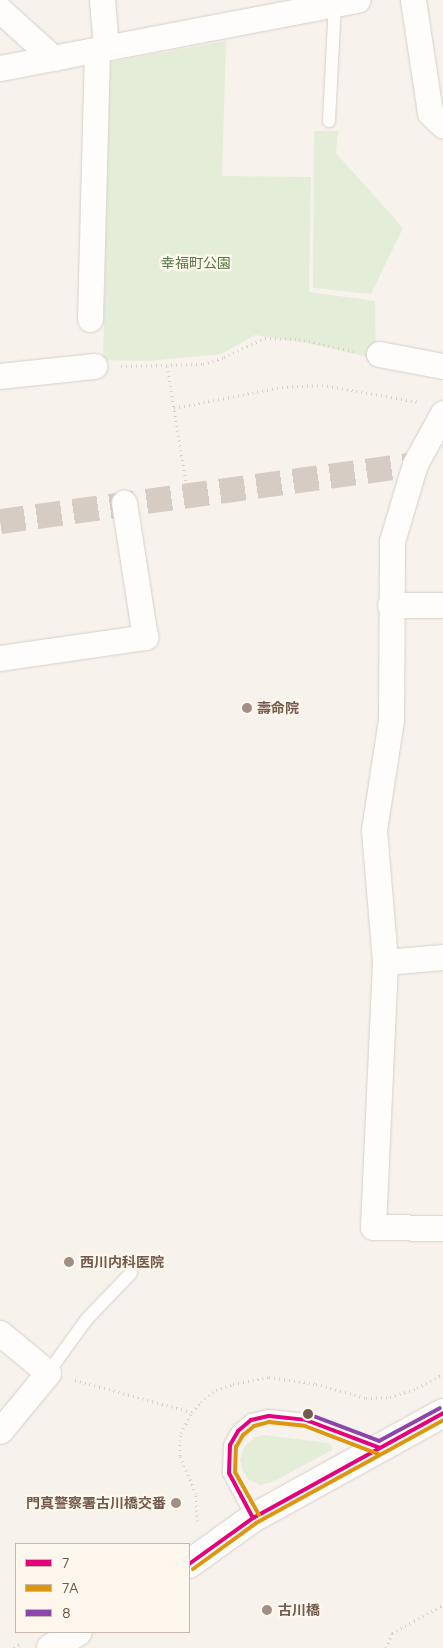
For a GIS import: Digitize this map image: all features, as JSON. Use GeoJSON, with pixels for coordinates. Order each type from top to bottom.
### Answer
{"type":"FeatureCollection","features":[{"type":"Feature","properties":{"kind":"main road"},"geometry":{"type":"LineString","coordinates":[[190,1563],[253,1518],[443,1413]]}},
{"type":"Feature","properties":{"kind":"main road"},"geometry":{"type":"LineString","coordinates":[[52,1648],[76,1633]]}},
{"type":"Feature","properties":{"kind":"street"},"geometry":{"type":"LineString","coordinates":[[90,320],[102,0]]}},
{"type":"Feature","properties":{"kind":"street"},"geometry":{"type":"LineString","coordinates":[[413,0],[430,113],[443,125]]}},
{"type":"Feature","properties":{"kind":"street"},"geometry":{"type":"LineString","coordinates":[[0,68],[346,2]]}},
{"type":"Feature","properties":{"kind":"street"},"geometry":{"type":"LineString","coordinates":[[0,10],[53,58]]}},
{"type":"Feature","properties":{"kind":"street"},"geometry":{"type":"LineString","coordinates":[[379,354],[443,366]]}},
{"type":"Feature","properties":{"kind":"street"},"geometry":{"type":"LineString","coordinates":[[0,376],[94,366]]}},
{"type":"Feature","properties":{"kind":"street"},"geometry":{"type":"LineString","coordinates":[[433,408],[392,541],[390,605],[391,720],[374,830],[385,962],[373,1227],[443,1228]]}},
{"type":"Feature","properties":{"kind":"street"},"geometry":{"type":"LineString","coordinates":[[0,658],[145,637],[124,503]]}},
{"type":"Feature","properties":{"kind":"street"},"geometry":{"type":"LineString","coordinates":[[390,605],[443,605]]}},
{"type":"Feature","properties":{"kind":"street"},"geometry":{"type":"LineString","coordinates":[[385,962],[443,957]]}},
{"type":"Feature","properties":{"kind":"street"},"geometry":{"type":"LineString","coordinates":[[0,1333],[48,1373],[0,1431]]}},
{"type":"Feature","properties":{"kind":"lane"},"geometry":{"type":"LineString","coordinates":[[329,121],[346,2]]}},
{"type":"Feature","properties":{"kind":"lane"},"geometry":{"type":"LineString","coordinates":[[48,1373],[86,1320],[131,1273]]}},
{"type":"Feature","properties":{"kind":"lane"},"geometry":{"type":"LineString","coordinates":[[253,1518],[229,1473],[230,1444],[238,1430],[251,1420],[268,1416],[306,1420],[380,1448]]}},
{"type":"Feature","properties":{"kind":"path"},"geometry":{"type":"LineString","coordinates":[[94,366],[203,364],[224,358],[265,338],[299,339],[379,354]]}},
{"type":"Feature","properties":{"kind":"path"},"geometry":{"type":"LineString","coordinates":[[166,366],[188,494]]}},
{"type":"Feature","properties":{"kind":"path"},"geometry":{"type":"LineString","coordinates":[[174,408],[282,386],[322,384],[433,408]]}},
{"type":"Feature","properties":{"kind":"path"},"geometry":{"type":"LineString","coordinates":[[48,1373],[192,1412]]}},
{"type":"Feature","properties":{"kind":"path"},"geometry":{"type":"LineString","coordinates":[[386,1648],[392,1633],[443,1605]]}},
{"type":"Feature","properties":{"kind":"green space","name":"幸福町公園"},"geometry":{"type":"Polygon","coordinates":[[[226,41],[222,176],[311,177],[309,292],[375,301],[376,359],[312,344],[255,335],[221,354],[148,361],[103,360],[110,62],[226,41]]]}},
{"type":"Feature","properties":{"kind":"green space"},"geometry":{"type":"Polygon","coordinates":[[[314,131],[338,131],[336,153],[403,228],[371,294],[313,288],[314,131]]]}},
{"type":"Feature","properties":{"kind":"green space"},"geometry":{"type":"Polygon","coordinates":[[[263,1435],[328,1443],[332,1446],[332,1450],[273,1482],[260,1485],[248,1479],[243,1472],[240,1460],[244,1447],[255,1437],[263,1435]]]}},
{"type":"Feature","properties":{"kind":"tunnel"},"geometry":{"type":"LineString","coordinates":[[0,521],[415,464]]}},
{"type":"Feature","properties":{"kind":"transit line","name":"8"},"geometry":{"type":"LineString","coordinates":[[308,1414],[379,1441],[440,1408]]}},
{"type":"Feature","properties":{"kind":"transit line","name":"7"},"geometry":{"type":"LineString","coordinates":[[190,1563],[253,1518],[443,1413]]}},
{"type":"Feature","properties":{"kind":"transit line","name":"7"},"geometry":{"type":"LineString","coordinates":[[253,1518],[229,1473],[230,1445],[238,1431],[251,1420],[269,1416],[306,1420],[380,1448]]}},
{"type":"Feature","properties":{"kind":"transit line","name":"7A"},"geometry":{"type":"LineString","coordinates":[[193,1569],[256,1523],[443,1420]]}},
{"type":"Feature","properties":{"kind":"transit line","name":"7A"},"geometry":{"type":"LineString","coordinates":[[259,1515],[235,1472],[236,1447],[243,1435],[254,1426],[269,1422],[305,1426],[378,1454]]}},
{"type":"Feature","properties":{"kind":"place","name":"壽命院"},"geometry":{"type":"Point","coordinates":[247,708]}},
{"type":"Feature","properties":{"kind":"place","name":"西川内科医院"},"geometry":{"type":"Point","coordinates":[69,1262]}},
{"type":"Feature","properties":{"kind":"place","name":"門真警察署古川橋交番"},"geometry":{"type":"Point","coordinates":[176,1503]}},
{"type":"Feature","properties":{"kind":"place","name":"古川橋"},"geometry":{"type":"Point","coordinates":[267,1610]}}]}
